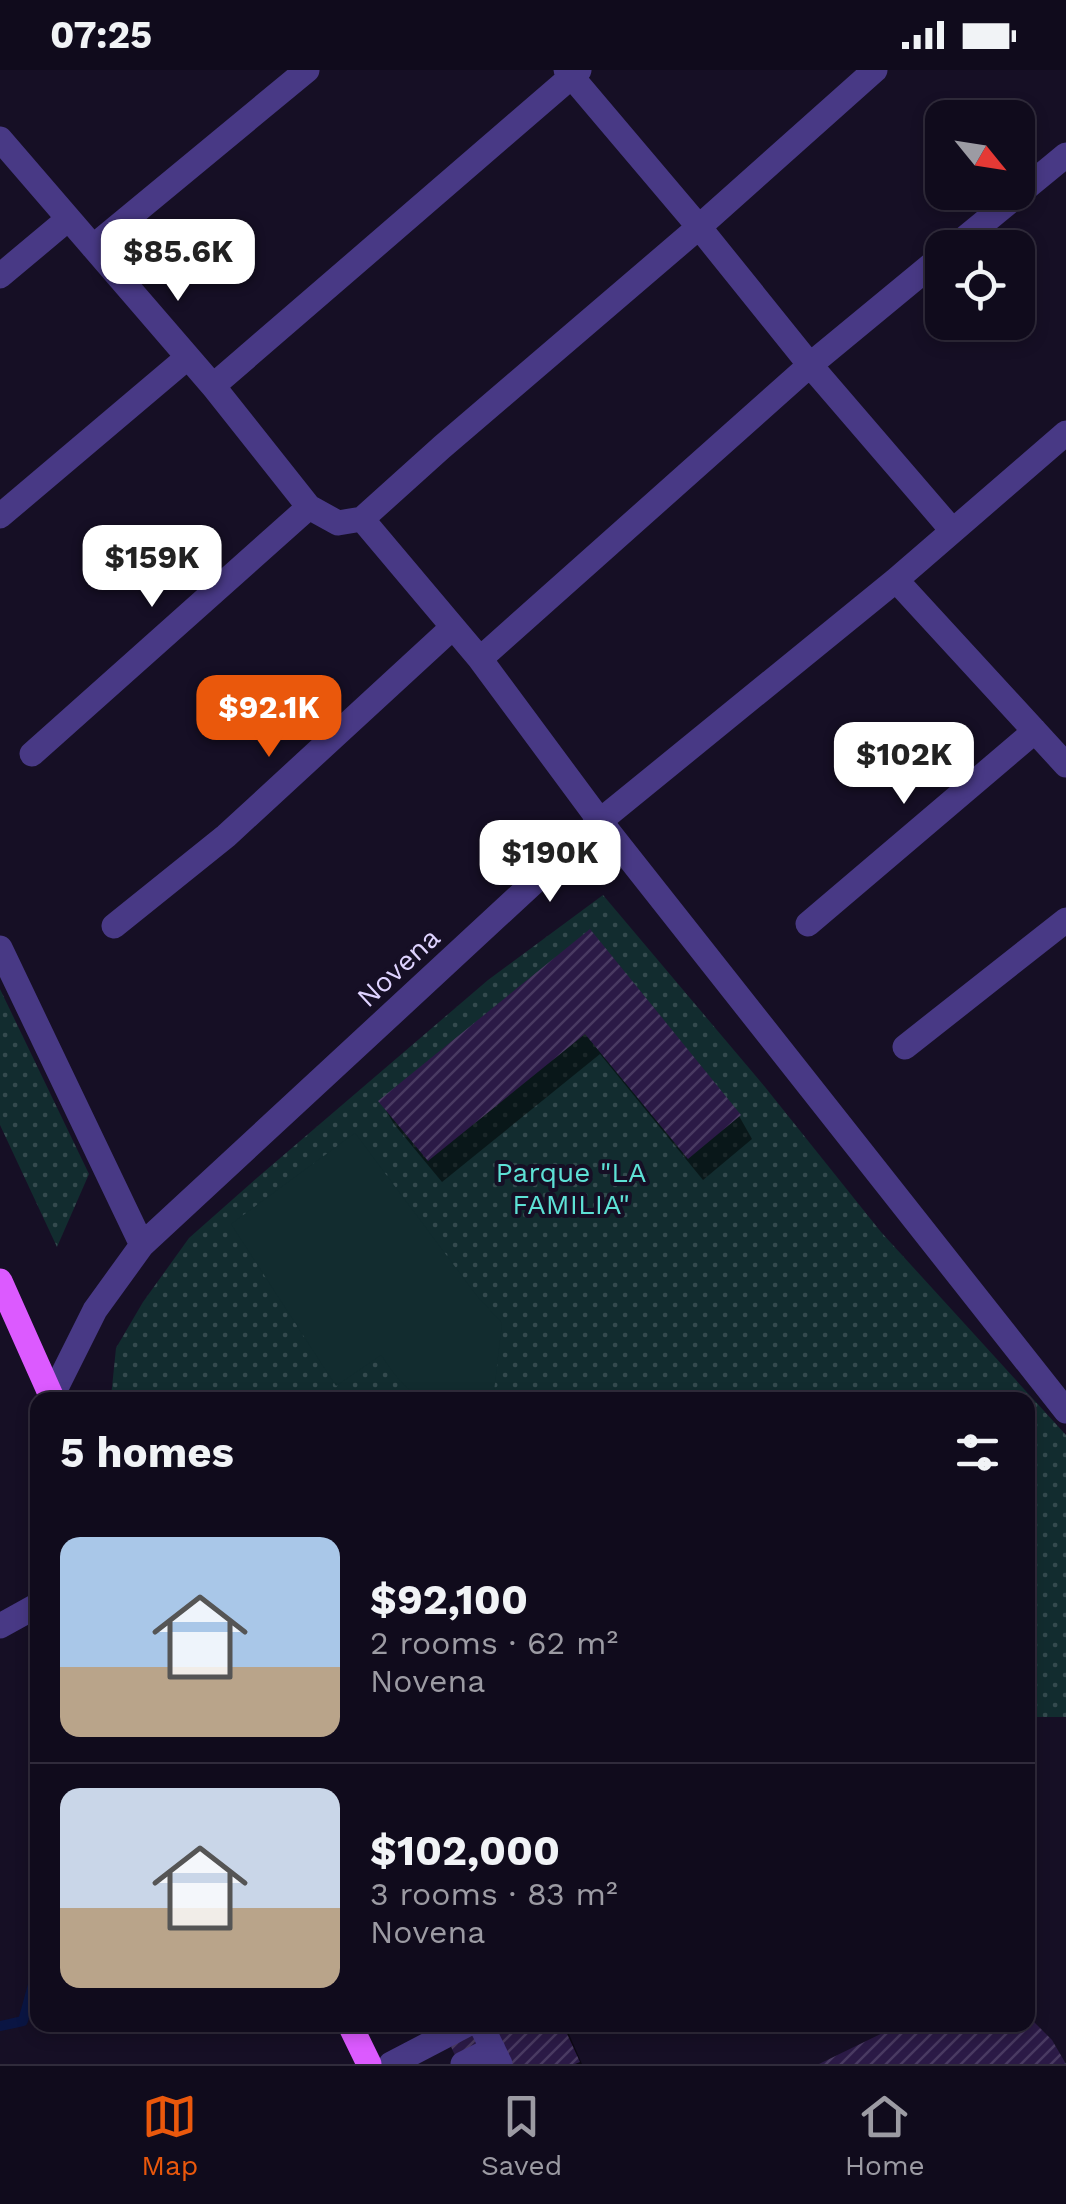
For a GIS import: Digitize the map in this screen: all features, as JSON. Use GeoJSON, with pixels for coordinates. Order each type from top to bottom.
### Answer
{"type":"FeatureCollection","features":[{"type":"Feature","properties":{"kind":"main road"},"geometry":{"type":"LineString","coordinates":[[0,1280],[49,1392]]}},
{"type":"Feature","properties":{"kind":"main road"},"geometry":{"type":"LineString","coordinates":[[353,2032],[369,2064]]}},
{"type":"Feature","properties":{"kind":"street"},"geometry":{"type":"LineString","coordinates":[[92,247],[307,70]]}},
{"type":"Feature","properties":{"kind":"street"},"geometry":{"type":"LineString","coordinates":[[0,139],[188,357],[309,507],[338,523],[362,519],[875,70]]}},
{"type":"Feature","properties":{"kind":"street"},"geometry":{"type":"LineString","coordinates":[[212,386],[572,72],[810,364],[952,530]]}},
{"type":"Feature","properties":{"kind":"street"},"geometry":{"type":"LineString","coordinates":[[975,230],[1066,156]]}},
{"type":"Feature","properties":{"kind":"street"},"geometry":{"type":"LineString","coordinates":[[0,276],[68,219]]}},
{"type":"Feature","properties":{"kind":"street"},"geometry":{"type":"LineString","coordinates":[[480,658],[810,364],[925,270]]}},
{"type":"Feature","properties":{"kind":"street"},"geometry":{"type":"LineString","coordinates":[[0,516],[188,357]]}},
{"type":"Feature","properties":{"kind":"street","name":"Novena"},"geometry":{"type":"LineString","coordinates":[[55,1392],[95,1310],[142,1245],[600,821],[896,580],[1066,433]]}},
{"type":"Feature","properties":{"kind":"street"},"geometry":{"type":"LineString","coordinates":[[32,754],[309,507]]}},
{"type":"Feature","properties":{"kind":"street"},"geometry":{"type":"LineString","coordinates":[[362,519],[480,658],[600,821],[1065,1409]]}},
{"type":"Feature","properties":{"kind":"street"},"geometry":{"type":"LineString","coordinates":[[896,580],[1066,765]]}},
{"type":"Feature","properties":{"kind":"street"},"geometry":{"type":"LineString","coordinates":[[114,926],[226,836],[453,627]]}},
{"type":"Feature","properties":{"kind":"street"},"geometry":{"type":"LineString","coordinates":[[808,924],[1035,732]]}},
{"type":"Feature","properties":{"kind":"street"},"geometry":{"type":"LineString","coordinates":[[905,1047],[1066,920]]}},
{"type":"Feature","properties":{"kind":"street"},"geometry":{"type":"LineString","coordinates":[[0,948],[142,1245]]}},
{"type":"Feature","properties":{"kind":"street"},"geometry":{"type":"LineString","coordinates":[[0,1626],[30,1609]]}},
{"type":"Feature","properties":{"kind":"street"},"geometry":{"type":"LineString","coordinates":[[391,2064],[453,2032]]}},
{"type":"Feature","properties":{"kind":"street"},"geometry":{"type":"LineString","coordinates":[[463,2064],[497,2056],[485,2032]]}},
{"type":"Feature","properties":{"kind":"green space","name":"Parque \"LA FAMILIA\""},"geometry":{"type":"Polygon","coordinates":[[[603,895],[881,1232],[1027,1392],[112,1392],[116,1348],[189,1238],[488,980],[603,895]]]}},
{"type":"Feature","properties":{"kind":"green space"},"geometry":{"type":"Polygon","coordinates":[[[0,989],[89,1174],[57,1247],[0,1125],[0,989]]]}},
{"type":"Feature","properties":{"kind":"green space"},"geometry":{"type":"Polygon","coordinates":[[[355,1133],[477,1296],[502,1323],[494,1392],[414,1392],[381,1355],[336,1386],[231,1224],[355,1133]]]}},
{"type":"Feature","properties":{"kind":"green space","name":"Parque \"LA FAMILIA\""},"geometry":{"type":"Polygon","coordinates":[[[1035,1401],[1066,1435],[1066,1717],[1035,1717],[1035,1401]]]}},
{"type":"Feature","properties":{"kind":"building"},"geometry":{"type":"Polygon","coordinates":[[[590,929],[741,1115],[688,1159],[585,1034],[428,1161],[378,1101],[590,929]]]}},
{"type":"Feature","properties":{"kind":"building"},"geometry":{"type":"Polygon","coordinates":[[[1035,2023],[1052,2040],[1066,2064],[819,2064],[885,2032],[1035,2032],[1035,2023]]]}},
{"type":"Feature","properties":{"kind":"building"},"geometry":{"type":"Polygon","coordinates":[[[444,2032],[566,2032],[580,2062],[575,2064],[459,2064],[444,2032]]]}},
{"type":"Feature","properties":{"kind":"waterway"},"geometry":{"type":"LineString","coordinates":[[0,2026],[23,2021],[30,1996]]}}]}
